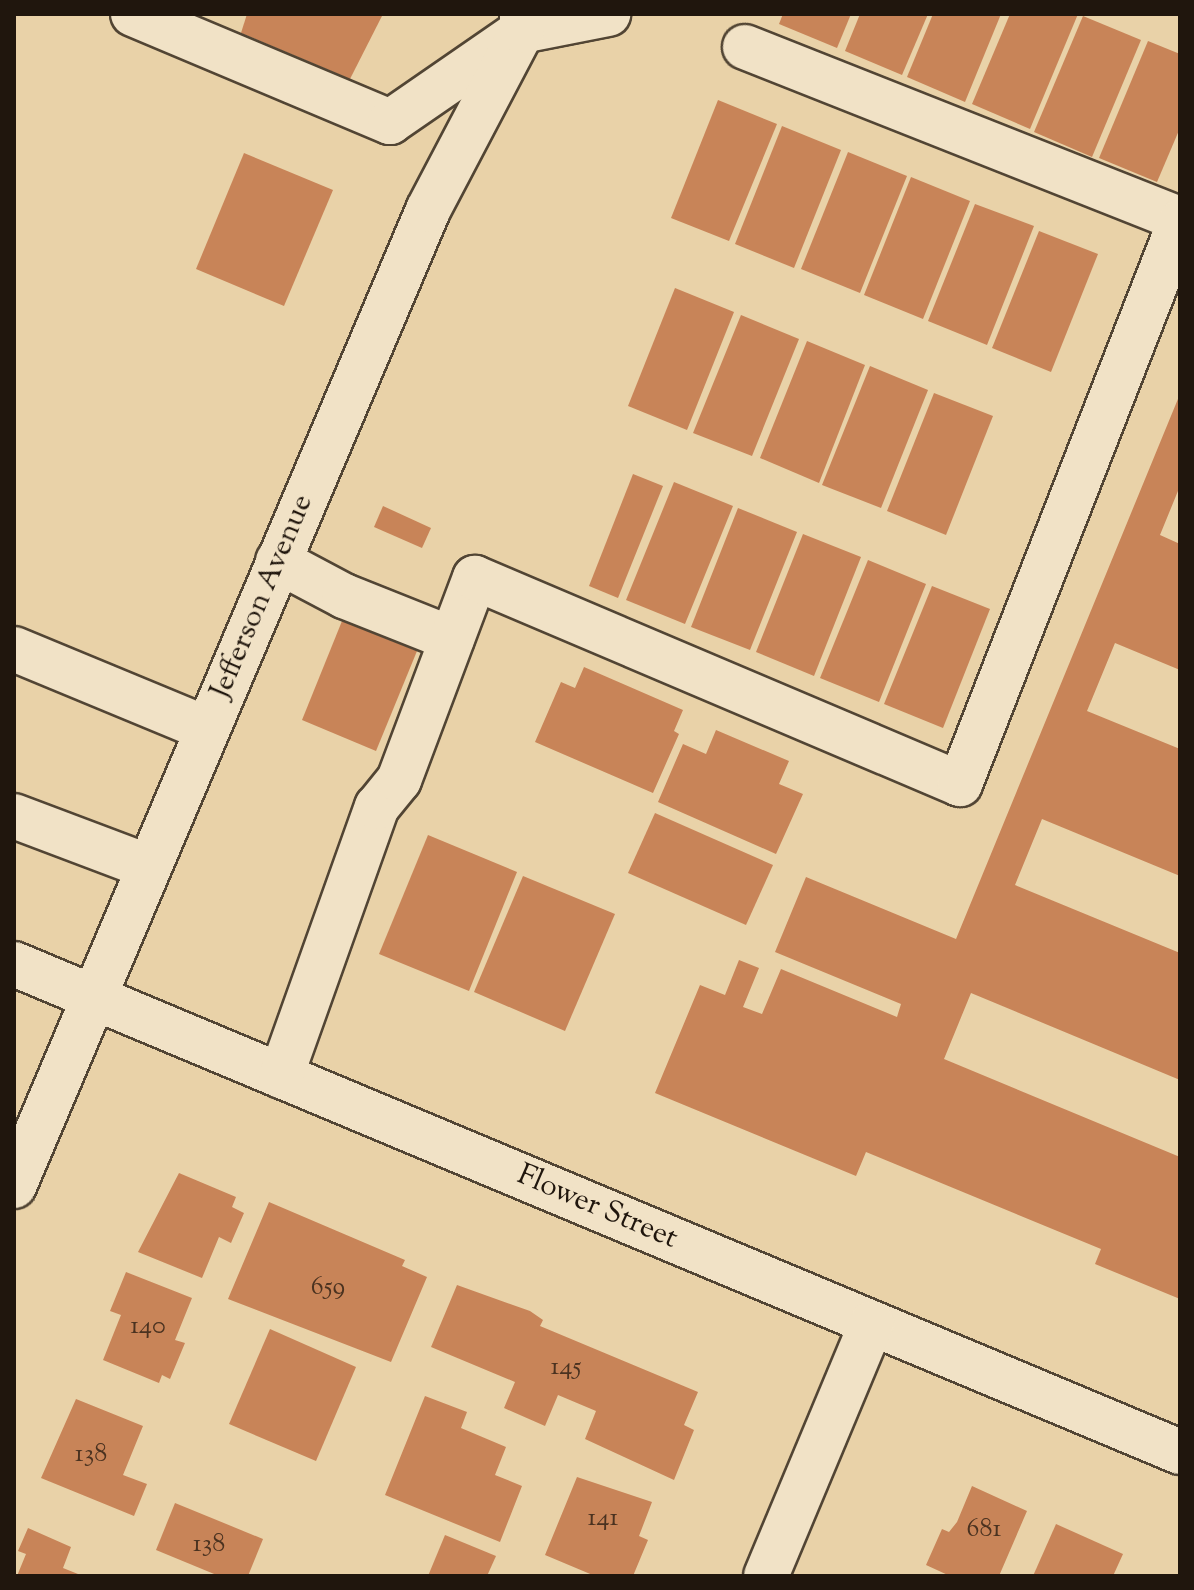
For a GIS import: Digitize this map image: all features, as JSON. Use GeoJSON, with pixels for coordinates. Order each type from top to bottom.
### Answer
{"type":"FeatureCollection","features":[{"type":"Feature","properties":{"kind":"street"},"geometry":{"type":"LineString","coordinates":[[133,14],[390,122],[522,23],[608,14]]}},
{"type":"Feature","properties":{"kind":"street","name":"Jefferson Avenue"},"geometry":{"type":"LineString","coordinates":[[14,1186],[428,210],[522,23]]}},
{"type":"Feature","properties":{"kind":"street"},"geometry":{"type":"LineString","coordinates":[[281,1076],[377,807],[399,780],[475,578],[960,784],[1168,289],[1180,221],[745,47]]}},
{"type":"Feature","properties":{"kind":"street"},"geometry":{"type":"LineString","coordinates":[[278,561],[344,596],[452,639]]}},
{"type":"Feature","properties":{"kind":"street"},"geometry":{"type":"LineString","coordinates":[[14,649],[207,729]]}},
{"type":"Feature","properties":{"kind":"street"},"geometry":{"type":"LineString","coordinates":[[14,816],[149,867]]}},
{"type":"Feature","properties":{"kind":"street","name":"Flower Street"},"geometry":{"type":"LineString","coordinates":[[14,964],[1180,1452]]}},
{"type":"Feature","properties":{"kind":"street"},"geometry":{"type":"LineString","coordinates":[[766,1576],[872,1323]]}},
{"type":"Feature","properties":{"kind":"building"},"geometry":{"type":"Polygon","coordinates":[[[247,14],[383,14],[350,79],[241,33],[247,14]]]}},
{"type":"Feature","properties":{"kind":"building"},"geometry":{"type":"Polygon","coordinates":[[[783,14],[851,14],[837,48],[779,24],[783,14]]]}},
{"type":"Feature","properties":{"kind":"building"},"geometry":{"type":"Polygon","coordinates":[[[860,14],[928,14],[902,75],[845,51],[860,14]]]}},
{"type":"Feature","properties":{"kind":"building"},"geometry":{"type":"Polygon","coordinates":[[[933,14],[1001,14],[965,102],[907,77],[933,14]]]}},
{"type":"Feature","properties":{"kind":"building"},"geometry":{"type":"Polygon","coordinates":[[[1010,14],[1078,14],[1030,129],[972,104],[1010,14]]]}},
{"type":"Feature","properties":{"kind":"building"},"geometry":{"type":"Polygon","coordinates":[[[1083,16],[1141,40],[1092,157],[1034,132],[1083,16]]]}},
{"type":"Feature","properties":{"kind":"building"},"geometry":{"type":"Polygon","coordinates":[[[1148,41],[1180,54],[1180,128],[1157,182],[1099,158],[1148,41]]]}},
{"type":"Feature","properties":{"kind":"building"},"geometry":{"type":"Polygon","coordinates":[[[718,100],[777,124],[729,241],[671,218],[718,100]]]}},
{"type":"Feature","properties":{"kind":"building"},"geometry":{"type":"Polygon","coordinates":[[[782,126],[841,150],[794,268],[735,244],[782,126]]]}},
{"type":"Feature","properties":{"kind":"building"},"geometry":{"type":"Polygon","coordinates":[[[848,152],[907,176],[860,293],[801,269],[848,152]]]}},
{"type":"Feature","properties":{"kind":"building"},"geometry":{"type":"Polygon","coordinates":[[[244,153],[333,190],[284,306],[196,269],[244,153]]]}},
{"type":"Feature","properties":{"kind":"building"},"geometry":{"type":"Polygon","coordinates":[[[911,177],[970,201],[923,319],[864,295],[911,177]]]}},
{"type":"Feature","properties":{"kind":"building"},"geometry":{"type":"Polygon","coordinates":[[[975,204],[1034,226],[987,345],[928,321],[975,204]]]}},
{"type":"Feature","properties":{"kind":"building"},"geometry":{"type":"Polygon","coordinates":[[[1039,231],[1098,254],[1051,372],[992,348],[1039,231]]]}},
{"type":"Feature","properties":{"kind":"building"},"geometry":{"type":"Polygon","coordinates":[[[675,288],[734,312],[687,430],[628,406],[675,288]]]}},
{"type":"Feature","properties":{"kind":"building"},"geometry":{"type":"Polygon","coordinates":[[[741,315],[799,339],[752,456],[693,433],[741,315]]]}},
{"type":"Feature","properties":{"kind":"building"},"geometry":{"type":"Polygon","coordinates":[[[807,341],[865,365],[819,483],[760,458],[807,341]]]}},
{"type":"Feature","properties":{"kind":"building"},"geometry":{"type":"Polygon","coordinates":[[[870,366],[928,390],[881,508],[822,485],[870,366]]]}},
{"type":"Feature","properties":{"kind":"building"},"geometry":{"type":"Polygon","coordinates":[[[934,393],[993,416],[946,535],[887,511],[934,393]]]}},
{"type":"Feature","properties":{"kind":"building"},"geometry":{"type":"Polygon","coordinates":[[[1180,394],[1180,486],[1160,535],[1180,544],[1180,670],[1115,643],[1087,711],[1180,749],[1180,876],[1042,819],[1015,885],[1180,953],[1180,1080],[971,993],[944,1059],[1180,1157],[1180,1299],[1095,1264],[1101,1249],[866,1152],[856,1176],[655,1093],[700,985],[725,995],[739,960],[759,968],[743,1007],[762,1014],[781,969],[897,1017],[901,1004],[775,952],[806,877],[956,939],[1180,394]]]}},
{"type":"Feature","properties":{"kind":"building"},"geometry":{"type":"Polygon","coordinates":[[[633,474],[663,486],[618,598],[589,586],[633,474]]]}},
{"type":"Feature","properties":{"kind":"building"},"geometry":{"type":"Polygon","coordinates":[[[674,482],[733,506],[685,624],[626,600],[674,482]]]}},
{"type":"Feature","properties":{"kind":"building"},"geometry":{"type":"Polygon","coordinates":[[[383,506],[431,528],[422,548],[374,527],[383,506]]]}},
{"type":"Feature","properties":{"kind":"building"},"geometry":{"type":"Polygon","coordinates":[[[738,508],[797,532],[750,650],[691,627],[738,508]]]}},
{"type":"Feature","properties":{"kind":"building"},"geometry":{"type":"Polygon","coordinates":[[[803,534],[861,557],[814,676],[756,652],[803,534]]]}},
{"type":"Feature","properties":{"kind":"building"},"geometry":{"type":"Polygon","coordinates":[[[868,560],[926,584],[879,702],[820,678],[868,560]]]}},
{"type":"Feature","properties":{"kind":"building"},"geometry":{"type":"Polygon","coordinates":[[[932,586],[990,609],[943,728],[884,704],[932,586]]]}},
{"type":"Feature","properties":{"kind":"building"},"geometry":{"type":"Polygon","coordinates":[[[342,621],[417,651],[376,751],[302,720],[342,621]]]}},
{"type":"Feature","properties":{"kind":"building"},"geometry":{"type":"Polygon","coordinates":[[[584,667],[683,710],[674,731],[679,734],[653,793],[535,742],[561,682],[575,688],[584,667]]]}},
{"type":"Feature","properties":{"kind":"building"},"geometry":{"type":"Polygon","coordinates":[[[716,730],[789,761],[779,784],[803,794],[776,854],[658,802],[683,744],[706,754],[716,730]]]}},
{"type":"Feature","properties":{"kind":"building"},"geometry":{"type":"Polygon","coordinates":[[[655,813],[773,865],[746,925],[628,873],[655,813]]]}},
{"type":"Feature","properties":{"kind":"building"},"geometry":{"type":"Polygon","coordinates":[[[428,835],[517,872],[469,991],[379,954],[428,835]]]}},
{"type":"Feature","properties":{"kind":"building"},"geometry":{"type":"Polygon","coordinates":[[[523,876],[615,914],[565,1031],[474,992],[523,876]]]}},
{"type":"Feature","properties":{"kind":"building"},"geometry":{"type":"Polygon","coordinates":[[[179,1173],[236,1197],[232,1207],[244,1213],[231,1243],[219,1237],[202,1278],[138,1252],[179,1173]]]}},
{"type":"Feature","properties":{"kind":"building"},"geometry":{"type":"Polygon","coordinates":[[[269,1202],[405,1260],[402,1266],[427,1277],[391,1362],[228,1299],[269,1202]]]}},
{"type":"Feature","properties":{"kind":"building"},"geometry":{"type":"Polygon","coordinates":[[[126,1272],[192,1298],[175,1340],[185,1343],[170,1379],[162,1375],[159,1383],[103,1360],[121,1315],[110,1311],[126,1272]]]}},
{"type":"Feature","properties":{"kind":"building"},"geometry":{"type":"Polygon","coordinates":[[[457,1285],[530,1311],[543,1320],[540,1326],[698,1392],[684,1425],[694,1430],[674,1480],[585,1439],[596,1411],[558,1395],[545,1426],[504,1408],[515,1382],[431,1347],[457,1285]]]}},
{"type":"Feature","properties":{"kind":"building"},"geometry":{"type":"Polygon","coordinates":[[[270,1329],[356,1367],[316,1461],[229,1424],[270,1329]]]}},
{"type":"Feature","properties":{"kind":"building"},"geometry":{"type":"Polygon","coordinates":[[[425,1396],[467,1412],[461,1428],[506,1447],[495,1475],[522,1486],[500,1542],[385,1495],[425,1396]]]}},
{"type":"Feature","properties":{"kind":"building"},"geometry":{"type":"Polygon","coordinates":[[[76,1399],[143,1426],[123,1475],[147,1484],[134,1516],[41,1478],[76,1399]]]}},
{"type":"Feature","properties":{"kind":"building"},"geometry":{"type":"Polygon","coordinates":[[[577,1477],[652,1502],[639,1536],[648,1540],[633,1576],[595,1576],[545,1555],[577,1477]]]}},
{"type":"Feature","properties":{"kind":"building"},"geometry":{"type":"Polygon","coordinates":[[[972,1486],[1027,1511],[999,1576],[950,1576],[926,1565],[942,1529],[949,1532],[957,1522],[972,1486]]]}},
{"type":"Feature","properties":{"kind":"building"},"geometry":{"type":"Polygon","coordinates":[[[175,1503],[263,1539],[248,1576],[219,1576],[156,1550],[175,1503]]]}},
{"type":"Feature","properties":{"kind":"building"},"geometry":{"type":"Polygon","coordinates":[[[1056,1524],[1123,1554],[1113,1576],[1033,1576],[1056,1524]]]}},
{"type":"Feature","properties":{"kind":"building"},"geometry":{"type":"Polygon","coordinates":[[[28,1528],[71,1547],[63,1568],[83,1576],[17,1576],[26,1554],[18,1551],[28,1528]]]}},
{"type":"Feature","properties":{"kind":"building"},"geometry":{"type":"Polygon","coordinates":[[[445,1535],[496,1556],[487,1576],[428,1576],[445,1535]]]}}]}
